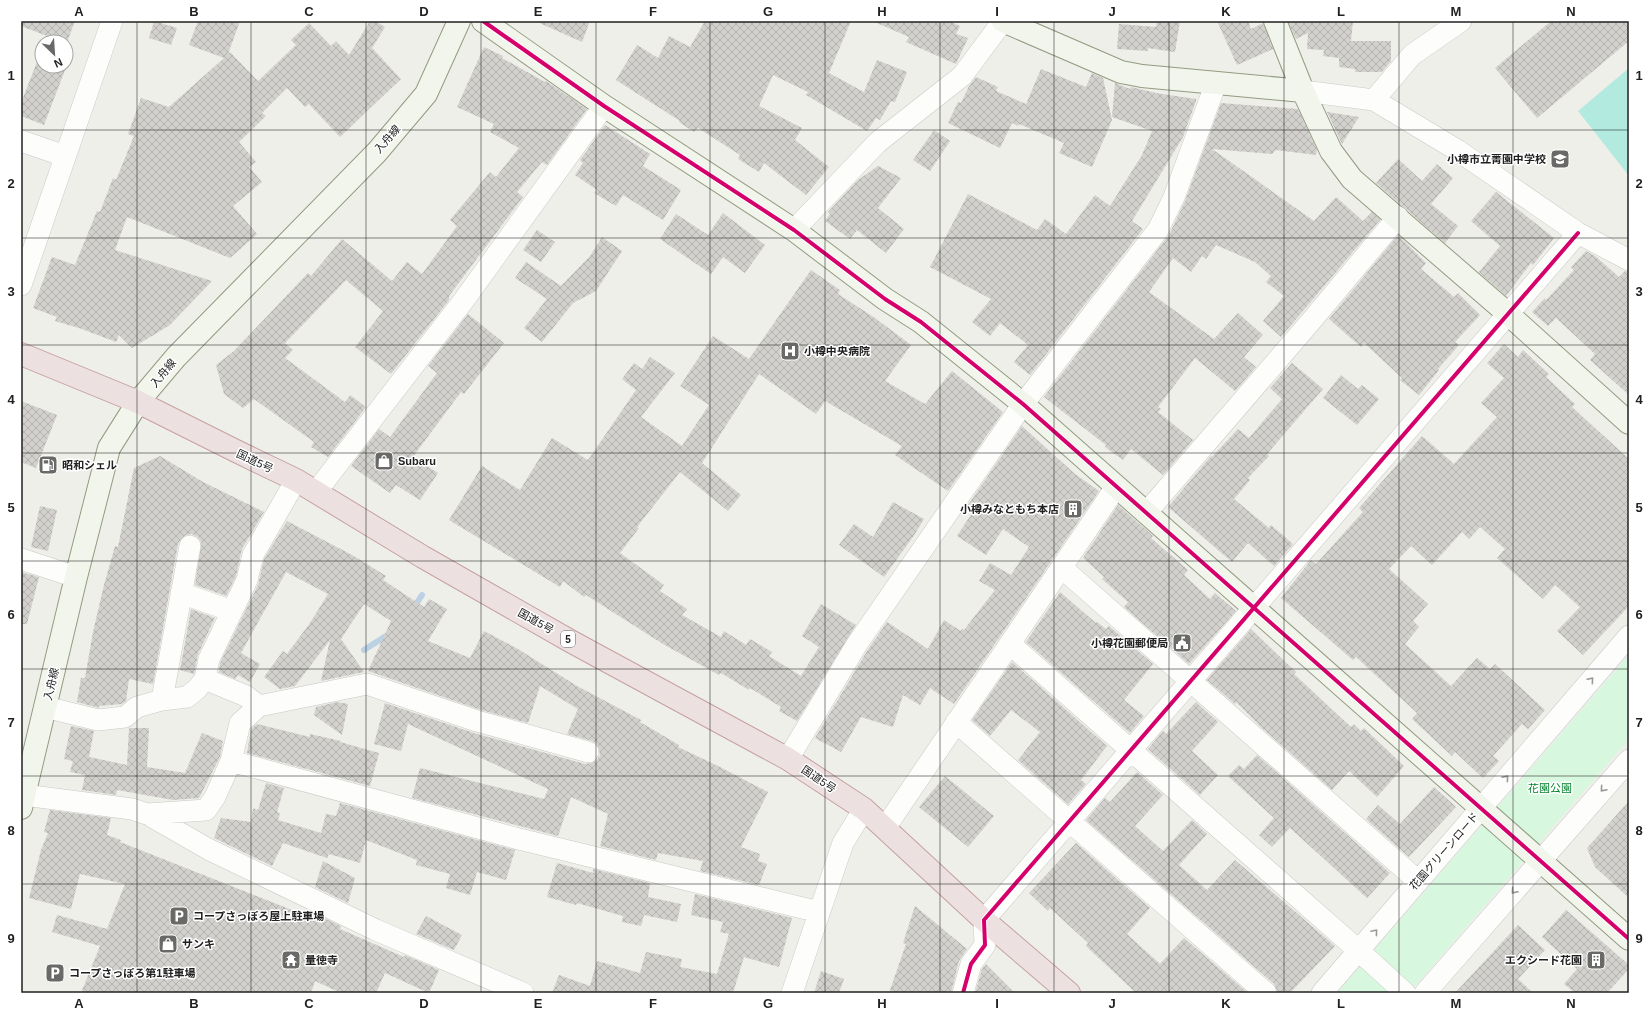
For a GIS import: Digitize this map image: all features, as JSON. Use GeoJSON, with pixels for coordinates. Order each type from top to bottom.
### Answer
{"type":"FeatureCollection","features":[{"type":"Feature","properties":{"kind":"highway","name":"国道5号"},"geometry":{"type":"LineString","coordinates":[[21,354],[138,402],[296,480],[422,557],[572,642],[788,759],[864,809],[984,920],[1070,993]]}},
{"type":"Feature","properties":{"kind":"street"},"geometry":{"type":"LineString","coordinates":[[21,285],[112,21]]}},
{"type":"Feature","properties":{"kind":"street","name":"入舟線"},"geometry":{"type":"LineString","coordinates":[[22,802],[27,755],[45,707],[109,448],[138,402],[176,357],[377,152],[426,94],[459,21]]}},
{"type":"Feature","properties":{"kind":"street"},"geometry":{"type":"LineString","coordinates":[[483,21],[604,106],[794,230],[885,299],[920,322],[1023,404],[1629,939]]}},
{"type":"Feature","properties":{"kind":"street"},"geometry":{"type":"LineString","coordinates":[[794,230],[878,142],[962,76],[1003,21],[1121,72],[1374,100],[1457,150],[1578,233],[1629,260]]}},
{"type":"Feature","properties":{"kind":"street"},"geometry":{"type":"LineString","coordinates":[[1275,21],[1303,91],[1331,151],[1352,179],[1398,217],[1629,423]]}},
{"type":"Feature","properties":{"kind":"street"},"geometry":{"type":"LineString","coordinates":[[1374,100],[1412,55],[1461,21]]}},
{"type":"Feature","properties":{"kind":"street"},"geometry":{"type":"LineString","coordinates":[[788,759],[857,644],[1023,404],[1158,230],[1174,197],[1216,83]]}},
{"type":"Feature","properties":{"kind":"street"},"geometry":{"type":"LineString","coordinates":[[316,492],[464,300],[604,106]]}},
{"type":"Feature","properties":{"kind":"street"},"geometry":{"type":"LineString","coordinates":[[21,141],[65,156]]}},
{"type":"Feature","properties":{"kind":"street"},"geometry":{"type":"LineString","coordinates":[[1146,512],[1312,320],[1398,217]]}},
{"type":"Feature","properties":{"kind":"street"},"geometry":{"type":"LineString","coordinates":[[963,993],[971,964],[984,945],[984,920],[1132,751],[1578,233]]}},
{"type":"Feature","properties":{"kind":"street"},"geometry":{"type":"LineString","coordinates":[[45,707],[98,720],[124,717],[137,707],[162,700],[187,697],[205,679],[209,659],[247,580],[253,555],[296,480]]}},
{"type":"Feature","properties":{"kind":"street"},"geometry":{"type":"LineString","coordinates":[[885,828],[1116,487]]}},
{"type":"Feature","properties":{"kind":"street"},"geometry":{"type":"LineString","coordinates":[[162,700],[190,546]]}},
{"type":"Feature","properties":{"kind":"street"},"geometry":{"type":"LineString","coordinates":[[21,559],[76,578]]}},
{"type":"Feature","properties":{"kind":"street"},"geometry":{"type":"LineString","coordinates":[[1062,568],[1418,881]]}},
{"type":"Feature","properties":{"kind":"street"},"geometry":{"type":"LineString","coordinates":[[181,593],[232,612]]}},
{"type":"Feature","properties":{"kind":"street","name":"花園グリーンロード"},"geometry":{"type":"LineString","coordinates":[[1322,993],[1629,636]]}},
{"type":"Feature","properties":{"kind":"street"},"geometry":{"type":"LineString","coordinates":[[1010,644],[1405,993]]}},
{"type":"Feature","properties":{"kind":"street"},"geometry":{"type":"LineString","coordinates":[[205,679],[246,696],[259,706]]}},
{"type":"Feature","properties":{"kind":"street"},"geometry":{"type":"LineString","coordinates":[[147,814],[206,810],[215,797],[231,761],[240,723],[259,706],[367,684],[477,721],[588,752]]}},
{"type":"Feature","properties":{"kind":"street"},"geometry":{"type":"LineString","coordinates":[[956,722],[1266,993]]}},
{"type":"Feature","properties":{"kind":"street"},"geometry":{"type":"LineString","coordinates":[[1425,993],[1629,760]]}},
{"type":"Feature","properties":{"kind":"street"},"geometry":{"type":"LineString","coordinates":[[231,761],[515,838],[819,912]]}},
{"type":"Feature","properties":{"kind":"street"},"geometry":{"type":"LineString","coordinates":[[22,802],[132,809],[147,814],[208,848],[376,930],[523,993]]}},
{"type":"Feature","properties":{"kind":"street"},"geometry":{"type":"LineString","coordinates":[[792,993],[843,843],[864,809]]}},
{"type":"Feature","properties":{"kind":"green space","name":"花園公園"},"geometry":{"type":"Polygon","coordinates":[[[1629,655],[1629,739],[1409,993],[1337,993],[1629,655]]]}},
{"type":"Feature","properties":{"kind":"shaded area"},"geometry":{"type":"Polygon","coordinates":[[[1629,68],[1629,176],[1578,111],[1629,68]]]}},
{"type":"Feature","properties":{"kind":"building"},"geometry":{"type":"Polygon","coordinates":[[[21,21],[75,21],[70,34],[42,34],[21,26],[21,21]]]}},
{"type":"Feature","properties":{"kind":"building"},"geometry":{"type":"Polygon","coordinates":[[[154,21],[177,28],[171,45],[149,38],[154,21]]]}},
{"type":"Feature","properties":{"kind":"building"},"geometry":{"type":"Polygon","coordinates":[[[198,21],[240,21],[228,54],[230,52],[258,81],[296,45],[291,40],[309,23],[331,46],[336,41],[349,55],[370,21],[375,21],[385,27],[372,48],[401,79],[340,137],[309,104],[305,107],[287,88],[262,113],[266,116],[239,142],[256,162],[249,167],[262,182],[233,206],[257,234],[230,258],[127,217],[115,250],[212,281],[170,325],[132,348],[119,335],[116,342],[55,321],[57,317],[33,308],[52,257],[75,265],[97,211],[100,212],[113,178],[116,180],[134,136],[128,134],[141,98],[169,107],[224,58],[189,45],[198,21]]]}},
{"type":"Feature","properties":{"kind":"building"},"geometry":{"type":"Polygon","coordinates":[[[535,21],[590,21],[582,42],[535,21]]]}},
{"type":"Feature","properties":{"kind":"building"},"geometry":{"type":"Polygon","coordinates":[[[705,21],[851,21],[829,73],[864,92],[877,60],[907,72],[895,102],[891,101],[880,120],[876,118],[867,131],[806,95],[808,92],[773,75],[759,106],[802,128],[795,140],[829,167],[806,195],[764,163],[759,172],[738,159],[740,155],[698,128],[694,132],[679,122],[680,121],[616,80],[637,45],[658,58],[669,36],[690,47],[705,21]]]}},
{"type":"Feature","properties":{"kind":"building"},"geometry":{"type":"Polygon","coordinates":[[[872,21],[949,21],[960,26],[956,34],[968,38],[956,64],[906,42],[909,37],[872,21]]]}},
{"type":"Feature","properties":{"kind":"building"},"geometry":{"type":"Polygon","coordinates":[[[1157,21],[1180,21],[1175,52],[1148,48],[1148,51],[1117,49],[1119,24],[1156,27],[1157,21]]]}},
{"type":"Feature","properties":{"kind":"building"},"geometry":{"type":"Polygon","coordinates":[[[1217,21],[1248,21],[1251,29],[1263,23],[1273,49],[1237,65],[1217,21]]]}},
{"type":"Feature","properties":{"kind":"building"},"geometry":{"type":"Polygon","coordinates":[[[1288,21],[1353,21],[1351,41],[1391,41],[1391,61],[1382,72],[1355,72],[1355,69],[1339,67],[1339,58],[1323,56],[1324,50],[1307,49],[1308,33],[1296,39],[1288,21]]]}},
{"type":"Feature","properties":{"kind":"building"},"geometry":{"type":"Polygon","coordinates":[[[1551,21],[1629,21],[1629,41],[1537,118],[1495,68],[1551,21]]]}},
{"type":"Feature","properties":{"kind":"building"},"geometry":{"type":"Polygon","coordinates":[[[484,47],[503,56],[502,58],[545,82],[546,81],[587,109],[547,165],[542,162],[517,192],[523,197],[449,296],[449,300],[391,374],[355,347],[383,311],[346,280],[285,343],[293,350],[285,358],[345,402],[350,395],[366,407],[328,457],[311,447],[314,442],[254,399],[243,408],[224,394],[216,365],[234,351],[308,273],[311,276],[342,239],[392,281],[407,262],[422,274],[457,226],[450,220],[490,172],[496,177],[519,148],[490,132],[494,124],[457,107],[484,47]]]}},
{"type":"Feature","properties":{"kind":"building"},"geometry":{"type":"Polygon","coordinates":[[[1041,69],[1086,87],[1092,73],[1103,78],[1112,120],[1092,167],[1059,153],[1064,143],[1019,124],[1018,126],[1012,123],[1000,148],[948,123],[958,102],[961,103],[969,86],[976,77],[998,87],[996,91],[1026,104],[1041,69]]]}},
{"type":"Feature","properties":{"kind":"building"},"geometry":{"type":"Polygon","coordinates":[[[34,70],[34,74],[63,74],[44,125],[21,116],[21,103],[34,70]]]}},
{"type":"Feature","properties":{"kind":"building"},"geometry":{"type":"Polygon","coordinates":[[[1115,83],[1130,89],[1131,87],[1156,93],[1196,99],[1196,101],[1183,137],[1132,221],[1143,229],[1030,375],[1014,362],[1028,345],[1000,323],[990,336],[972,322],[991,299],[930,267],[968,194],[1037,230],[1045,219],[1066,234],[1095,195],[1110,206],[1142,155],[1152,131],[1112,117],[1115,83]]]}},
{"type":"Feature","properties":{"kind":"building"},"geometry":{"type":"Polygon","coordinates":[[[1221,103],[1298,109],[1317,150],[1316,155],[1276,150],[1272,154],[1212,149],[1314,221],[1336,197],[1363,221],[1372,212],[1380,220],[1281,337],[1263,321],[1284,296],[1266,282],[1271,276],[1255,262],[1216,245],[1206,259],[1202,256],[1191,272],[1173,258],[1149,292],[1214,339],[1238,313],[1263,335],[1244,357],[1256,367],[1235,391],[1195,358],[1158,407],[1161,409],[1158,412],[1193,440],[1163,475],[1131,449],[1123,460],[1044,397],[1169,235],[1185,201],[1221,103]]]}},
{"type":"Feature","properties":{"kind":"building"},"geometry":{"type":"Polygon","coordinates":[[[1327,112],[1359,117],[1342,144],[1327,112]]]}},
{"type":"Feature","properties":{"kind":"building"},"geometry":{"type":"Polygon","coordinates":[[[605,125],[650,154],[643,166],[681,190],[663,220],[623,195],[616,206],[594,193],[597,190],[575,175],[583,163],[580,160],[605,125]]]}},
{"type":"Feature","properties":{"kind":"building"},"geometry":{"type":"Polygon","coordinates":[[[934,130],[950,141],[930,171],[913,160],[934,130]]]}},
{"type":"Feature","properties":{"kind":"building"},"geometry":{"type":"Polygon","coordinates":[[[1398,159],[1422,181],[1437,164],[1453,178],[1431,204],[1458,226],[1445,243],[1376,183],[1398,159]]]}},
{"type":"Feature","properties":{"kind":"building"},"geometry":{"type":"Polygon","coordinates":[[[878,166],[901,178],[878,208],[904,229],[886,253],[857,230],[850,239],[825,221],[830,214],[828,212],[858,180],[878,166]]]}},
{"type":"Feature","properties":{"kind":"building"},"geometry":{"type":"Polygon","coordinates":[[[1496,192],[1554,238],[1533,265],[1531,263],[1506,296],[1479,272],[1500,246],[1471,221],[1496,192]]]}},
{"type":"Feature","properties":{"kind":"building"},"geometry":{"type":"Polygon","coordinates":[[[723,213],[765,245],[745,273],[723,257],[711,274],[660,239],[676,214],[708,235],[723,213]]]}},
{"type":"Feature","properties":{"kind":"building"},"geometry":{"type":"Polygon","coordinates":[[[537,230],[555,242],[541,262],[523,250],[537,230]]]}},
{"type":"Feature","properties":{"kind":"building"},"geometry":{"type":"Polygon","coordinates":[[[1398,235],[1426,263],[1421,269],[1454,297],[1458,293],[1480,315],[1455,342],[1459,345],[1438,369],[1439,370],[1419,395],[1400,380],[1402,378],[1364,343],[1361,347],[1329,319],[1398,235]]]}},
{"type":"Feature","properties":{"kind":"building"},"geometry":{"type":"Polygon","coordinates":[[[602,237],[622,251],[596,291],[573,303],[542,342],[524,328],[547,299],[515,278],[526,262],[561,286],[590,256],[602,237]]]}},
{"type":"Feature","properties":{"kind":"building"},"geometry":{"type":"Polygon","coordinates":[[[1586,251],[1595,256],[1619,277],[1625,271],[1629,272],[1629,395],[1590,360],[1595,354],[1556,318],[1548,326],[1532,312],[1545,298],[1546,300],[1574,270],[1571,267],[1586,251]]]}},
{"type":"Feature","properties":{"kind":"building"},"geometry":{"type":"Polygon","coordinates":[[[811,270],[840,290],[838,294],[875,318],[911,345],[885,381],[925,404],[952,371],[1003,412],[948,491],[895,455],[902,446],[825,401],[816,414],[759,374],[702,463],[741,495],[728,511],[680,472],[637,527],[639,528],[620,553],[664,585],[660,591],[687,609],[682,615],[721,637],[724,631],[746,645],[750,639],[772,652],[769,656],[801,676],[819,647],[802,636],[821,604],[856,625],[797,721],[779,711],[781,707],[750,688],[749,690],[721,673],[719,675],[663,644],[586,595],[584,597],[563,581],[560,587],[449,520],[482,466],[520,490],[552,438],[588,460],[636,390],[622,379],[634,363],[642,369],[650,357],[675,373],[641,417],[682,446],[709,405],[680,386],[713,336],[749,359],[811,270]]]}},
{"type":"Feature","properties":{"kind":"building"},"geometry":{"type":"Polygon","coordinates":[[[468,314],[504,343],[464,394],[461,392],[415,454],[414,458],[438,473],[420,500],[396,485],[390,493],[351,466],[379,429],[390,437],[437,373],[428,366],[468,314]]]}},
{"type":"Feature","properties":{"kind":"building"},"geometry":{"type":"Polygon","coordinates":[[[1504,344],[1518,357],[1523,350],[1549,374],[1546,377],[1575,404],[1572,407],[1629,459],[1629,606],[1583,655],[1557,631],[1580,607],[1555,585],[1543,599],[1497,558],[1505,549],[1480,527],[1469,539],[1462,532],[1432,565],[1411,546],[1389,569],[1428,604],[1413,621],[1419,627],[1405,644],[1451,686],[1477,658],[1490,669],[1495,664],[1545,710],[1528,729],[1522,724],[1493,756],[1499,761],[1483,778],[1455,752],[1452,756],[1412,719],[1417,713],[1356,657],[1353,660],[1281,598],[1311,560],[1316,564],[1363,512],[1359,508],[1422,436],[1454,464],[1497,417],[1481,403],[1504,378],[1487,363],[1504,344]]]}},
{"type":"Feature","properties":{"kind":"building"},"geometry":{"type":"Polygon","coordinates":[[[1292,363],[1323,389],[1267,454],[1269,456],[1248,478],[1250,480],[1234,499],[1269,528],[1271,525],[1293,544],[1274,566],[1248,543],[1232,562],[1168,507],[1211,456],[1212,457],[1238,429],[1249,438],[1282,399],[1270,388],[1292,363]]]}},
{"type":"Feature","properties":{"kind":"building"},"geometry":{"type":"Polygon","coordinates":[[[1341,375],[1358,389],[1362,385],[1379,399],[1357,425],[1323,398],[1341,375]]]}},
{"type":"Feature","properties":{"kind":"building"},"geometry":{"type":"Polygon","coordinates":[[[21,401],[57,415],[36,468],[21,462],[21,401]]]}},
{"type":"Feature","properties":{"kind":"building"},"geometry":{"type":"Polygon","coordinates":[[[1022,426],[1075,474],[1099,491],[954,704],[930,688],[920,705],[903,695],[893,727],[861,717],[841,752],[815,738],[867,651],[887,622],[928,649],[944,620],[961,631],[962,629],[964,630],[995,590],[979,581],[990,563],[1011,575],[1029,547],[1003,529],[986,555],[957,536],[974,510],[968,505],[1022,426]]]}},
{"type":"Feature","properties":{"kind":"building"},"geometry":{"type":"Polygon","coordinates":[[[160,456],[203,482],[264,512],[242,549],[236,576],[226,596],[195,585],[201,542],[198,537],[192,534],[186,535],[181,539],[178,544],[153,684],[129,679],[126,701],[122,704],[99,706],[99,708],[77,702],[81,678],[85,678],[93,632],[104,585],[115,546],[118,547],[134,468],[160,456]]]}},
{"type":"Feature","properties":{"kind":"building"},"geometry":{"type":"Polygon","coordinates":[[[893,502],[924,519],[884,577],[839,545],[854,524],[873,537],[893,502]]]}},
{"type":"Feature","properties":{"kind":"building"},"geometry":{"type":"Polygon","coordinates":[[[1118,505],[1153,536],[1151,538],[1188,570],[1184,575],[1210,599],[1215,593],[1236,611],[1189,664],[1124,607],[1128,602],[1102,579],[1104,577],[1083,558],[1118,505]]]}},
{"type":"Feature","properties":{"kind":"building"},"geometry":{"type":"Polygon","coordinates":[[[40,506],[57,510],[48,551],[31,547],[40,506]]]}},
{"type":"Feature","properties":{"kind":"building"},"geometry":{"type":"Polygon","coordinates":[[[287,521],[354,556],[386,576],[383,580],[424,607],[429,599],[447,609],[428,641],[470,658],[484,631],[518,649],[577,686],[641,720],[640,722],[679,745],[678,747],[768,792],[741,847],[760,854],[758,861],[767,864],[759,885],[700,871],[703,861],[658,853],[656,860],[600,846],[608,814],[571,797],[558,836],[412,798],[420,768],[544,799],[548,789],[408,724],[401,751],[374,744],[385,703],[474,733],[585,764],[597,760],[600,755],[599,749],[596,743],[592,741],[567,734],[578,709],[540,686],[528,723],[481,710],[368,671],[391,621],[364,604],[341,639],[364,672],[321,681],[330,640],[295,686],[280,689],[264,677],[283,651],[287,654],[310,623],[328,594],[286,572],[241,653],[260,664],[250,682],[238,675],[235,679],[219,672],[220,663],[258,585],[264,559],[287,521]]]}},
{"type":"Feature","properties":{"kind":"building"},"geometry":{"type":"Polygon","coordinates":[[[21,572],[39,577],[27,624],[21,624],[21,572]]]}},
{"type":"Feature","properties":{"kind":"building"},"geometry":{"type":"Polygon","coordinates":[[[1060,592],[1096,623],[1097,622],[1106,629],[1109,626],[1153,664],[1124,700],[1144,716],[1130,733],[1026,642],[1060,592]]]}},
{"type":"Feature","properties":{"kind":"building"},"geometry":{"type":"Polygon","coordinates":[[[191,609],[215,618],[198,654],[194,674],[180,670],[191,609]]]}},
{"type":"Feature","properties":{"kind":"building"},"geometry":{"type":"Polygon","coordinates":[[[1251,629],[1296,672],[1294,674],[1351,727],[1354,724],[1361,731],[1364,728],[1404,766],[1377,797],[1349,771],[1332,790],[1262,728],[1236,702],[1235,704],[1207,680],[1251,629]]]}},
{"type":"Feature","properties":{"kind":"building"},"geometry":{"type":"Polygon","coordinates":[[[1012,662],[1107,746],[1081,780],[1086,784],[1068,804],[1018,760],[1040,732],[1011,710],[990,736],[972,720],[1012,662]]]}},
{"type":"Feature","properties":{"kind":"building"},"geometry":{"type":"Polygon","coordinates":[[[337,702],[348,704],[342,735],[314,715],[316,707],[337,702]]]}},
{"type":"Feature","properties":{"kind":"building"},"geometry":{"type":"Polygon","coordinates":[[[1196,702],[1218,722],[1192,751],[1218,775],[1200,795],[1148,749],[1163,731],[1166,734],[1196,702]]]}},
{"type":"Feature","properties":{"kind":"building"},"geometry":{"type":"Polygon","coordinates":[[[257,724],[310,737],[310,734],[341,741],[340,742],[379,753],[370,786],[247,753],[251,729],[257,724]]]}},
{"type":"Feature","properties":{"kind":"building"},"geometry":{"type":"Polygon","coordinates":[[[71,726],[94,731],[89,757],[127,765],[129,728],[149,728],[147,767],[185,773],[202,733],[223,741],[220,757],[199,798],[173,800],[117,790],[116,795],[82,790],[85,775],[70,772],[73,761],[64,759],[71,726]]]}},
{"type":"Feature","properties":{"kind":"building"},"geometry":{"type":"Polygon","coordinates":[[[1257,755],[1390,873],[1367,898],[1290,828],[1272,847],[1259,835],[1274,818],[1228,776],[1239,765],[1244,769],[1257,755]]]}},
{"type":"Feature","properties":{"kind":"building"},"geometry":{"type":"Polygon","coordinates":[[[1137,772],[1163,795],[1135,826],[1163,851],[1192,820],[1207,834],[1179,865],[1207,890],[1235,860],[1335,946],[1290,993],[1278,993],[1274,984],[1086,820],[1105,798],[1110,802],[1137,772]]]}},
{"type":"Feature","properties":{"kind":"building"},"geometry":{"type":"Polygon","coordinates":[[[945,776],[994,816],[968,847],[919,807],[945,776]]]}},
{"type":"Feature","properties":{"kind":"building"},"geometry":{"type":"Polygon","coordinates":[[[266,783],[284,788],[277,812],[280,813],[278,820],[321,833],[326,814],[336,816],[340,803],[515,850],[506,880],[477,872],[470,895],[446,888],[450,874],[416,865],[417,860],[366,840],[360,863],[329,854],[327,858],[283,843],[272,866],[214,838],[221,818],[251,822],[253,808],[258,810],[266,783]]]}},
{"type":"Feature","properties":{"kind":"building"},"geometry":{"type":"Polygon","coordinates":[[[1434,787],[1456,807],[1409,857],[1366,819],[1378,805],[1400,824],[1434,787]]]}},
{"type":"Feature","properties":{"kind":"building"},"geometry":{"type":"Polygon","coordinates":[[[1629,801],[1629,898],[1595,867],[1587,848],[1629,801]]]}},
{"type":"Feature","properties":{"kind":"building"},"geometry":{"type":"Polygon","coordinates":[[[50,810],[111,818],[107,835],[121,840],[120,842],[307,916],[309,916],[311,912],[341,926],[340,929],[404,957],[405,955],[439,970],[429,993],[385,973],[376,993],[341,993],[315,981],[311,993],[81,993],[100,946],[52,932],[57,915],[107,929],[125,884],[80,874],[71,909],[29,898],[41,850],[48,833],[44,832],[50,810]]]}},
{"type":"Feature","properties":{"kind":"building"},"geometry":{"type":"Polygon","coordinates":[[[1076,843],[1150,908],[1127,934],[1160,964],[1184,938],[1248,993],[1136,993],[1086,946],[1088,943],[1050,908],[1048,911],[1029,893],[1076,843]]]}},
{"type":"Feature","properties":{"kind":"building"},"geometry":{"type":"Polygon","coordinates":[[[323,861],[355,878],[348,903],[315,887],[323,861]]]}},
{"type":"Feature","properties":{"kind":"building"},"geometry":{"type":"Polygon","coordinates":[[[557,863],[593,873],[593,869],[650,883],[648,897],[681,904],[677,922],[644,915],[641,926],[622,922],[623,916],[577,903],[576,905],[547,897],[557,863]]]}},
{"type":"Feature","properties":{"kind":"building"},"geometry":{"type":"Polygon","coordinates":[[[695,894],[792,918],[779,967],[744,957],[733,993],[552,993],[559,975],[590,986],[597,961],[640,973],[646,952],[682,959],[680,967],[717,974],[729,934],[720,932],[723,922],[691,915],[695,894]]]}},
{"type":"Feature","properties":{"kind":"building"},"geometry":{"type":"Polygon","coordinates":[[[915,906],[967,949],[959,961],[951,993],[889,993],[906,944],[903,943],[915,906]]]}},
{"type":"Feature","properties":{"kind":"building","name":"エクシード花園"},"geometry":{"type":"Polygon","coordinates":[[[1566,910],[1629,965],[1629,969],[1607,993],[1575,993],[1564,984],[1577,969],[1542,937],[1566,910]]]}},
{"type":"Feature","properties":{"kind":"building"},"geometry":{"type":"Polygon","coordinates":[[[426,916],[462,935],[454,950],[416,934],[426,916]]]}},
{"type":"Feature","properties":{"kind":"building"},"geometry":{"type":"Polygon","coordinates":[[[1518,925],[1545,950],[1518,979],[1533,993],[1455,993],[1518,925]]]}},
{"type":"Feature","properties":{"kind":"building"},"geometry":{"type":"Polygon","coordinates":[[[986,964],[1015,993],[975,993],[982,969],[986,964]]]}},
{"type":"Feature","properties":{"kind":"building"},"geometry":{"type":"Polygon","coordinates":[[[821,971],[844,979],[839,993],[814,993],[821,971]]]}},
{"type":"Feature","properties":{"kind":"waterway"},"geometry":{"type":"LineString","coordinates":[[413,609],[422,595]]}},
{"type":"Feature","properties":{"kind":"waterway"},"geometry":{"type":"LineString","coordinates":[[364,650],[389,634]]}},
{"type":"Feature","properties":{"kind":"cycle path"},"geometry":{"type":"LineString","coordinates":[[483,21],[604,106],[794,230],[885,299],[921,322],[1023,404],[1629,939]]}},
{"type":"Feature","properties":{"kind":"cycle path"},"geometry":{"type":"LineString","coordinates":[[963,993],[971,964],[985,945],[984,920],[1578,233]]}},
{"type":"Feature","properties":{"kind":"place","name":"小樽市立菁園中学校"},"geometry":{"type":"Point","coordinates":[1560,159]}},
{"type":"Feature","properties":{"kind":"place","name":"小樽中央病院"},"geometry":{"type":"Point","coordinates":[790,351]}},
{"type":"Feature","properties":{"kind":"place","name":"Subaru"},"geometry":{"type":"Point","coordinates":[384,461]}},
{"type":"Feature","properties":{"kind":"place","name":"昭和シェル"},"geometry":{"type":"Point","coordinates":[48,465]}},
{"type":"Feature","properties":{"kind":"place","name":"小樽みなともち本店"},"geometry":{"type":"Point","coordinates":[1073,509]}},
{"type":"Feature","properties":{"kind":"place","name":"小樽花園郵便局"},"geometry":{"type":"Point","coordinates":[1182,643]}},
{"type":"Feature","properties":{"kind":"place","name":"コープさっぽろ屋上駐車場"},"geometry":{"type":"Point","coordinates":[179,916]}},
{"type":"Feature","properties":{"kind":"place","name":"サンキ"},"geometry":{"type":"Point","coordinates":[168,944]}},
{"type":"Feature","properties":{"kind":"place","name":"量徳寺"},"geometry":{"type":"Point","coordinates":[291,960]}},
{"type":"Feature","properties":{"kind":"place","name":"エクシード花園"},"geometry":{"type":"Point","coordinates":[1596,960]}},
{"type":"Feature","properties":{"kind":"place","name":"コープさっぽろ第1駐車場"},"geometry":{"type":"Point","coordinates":[55,973]}}]}
